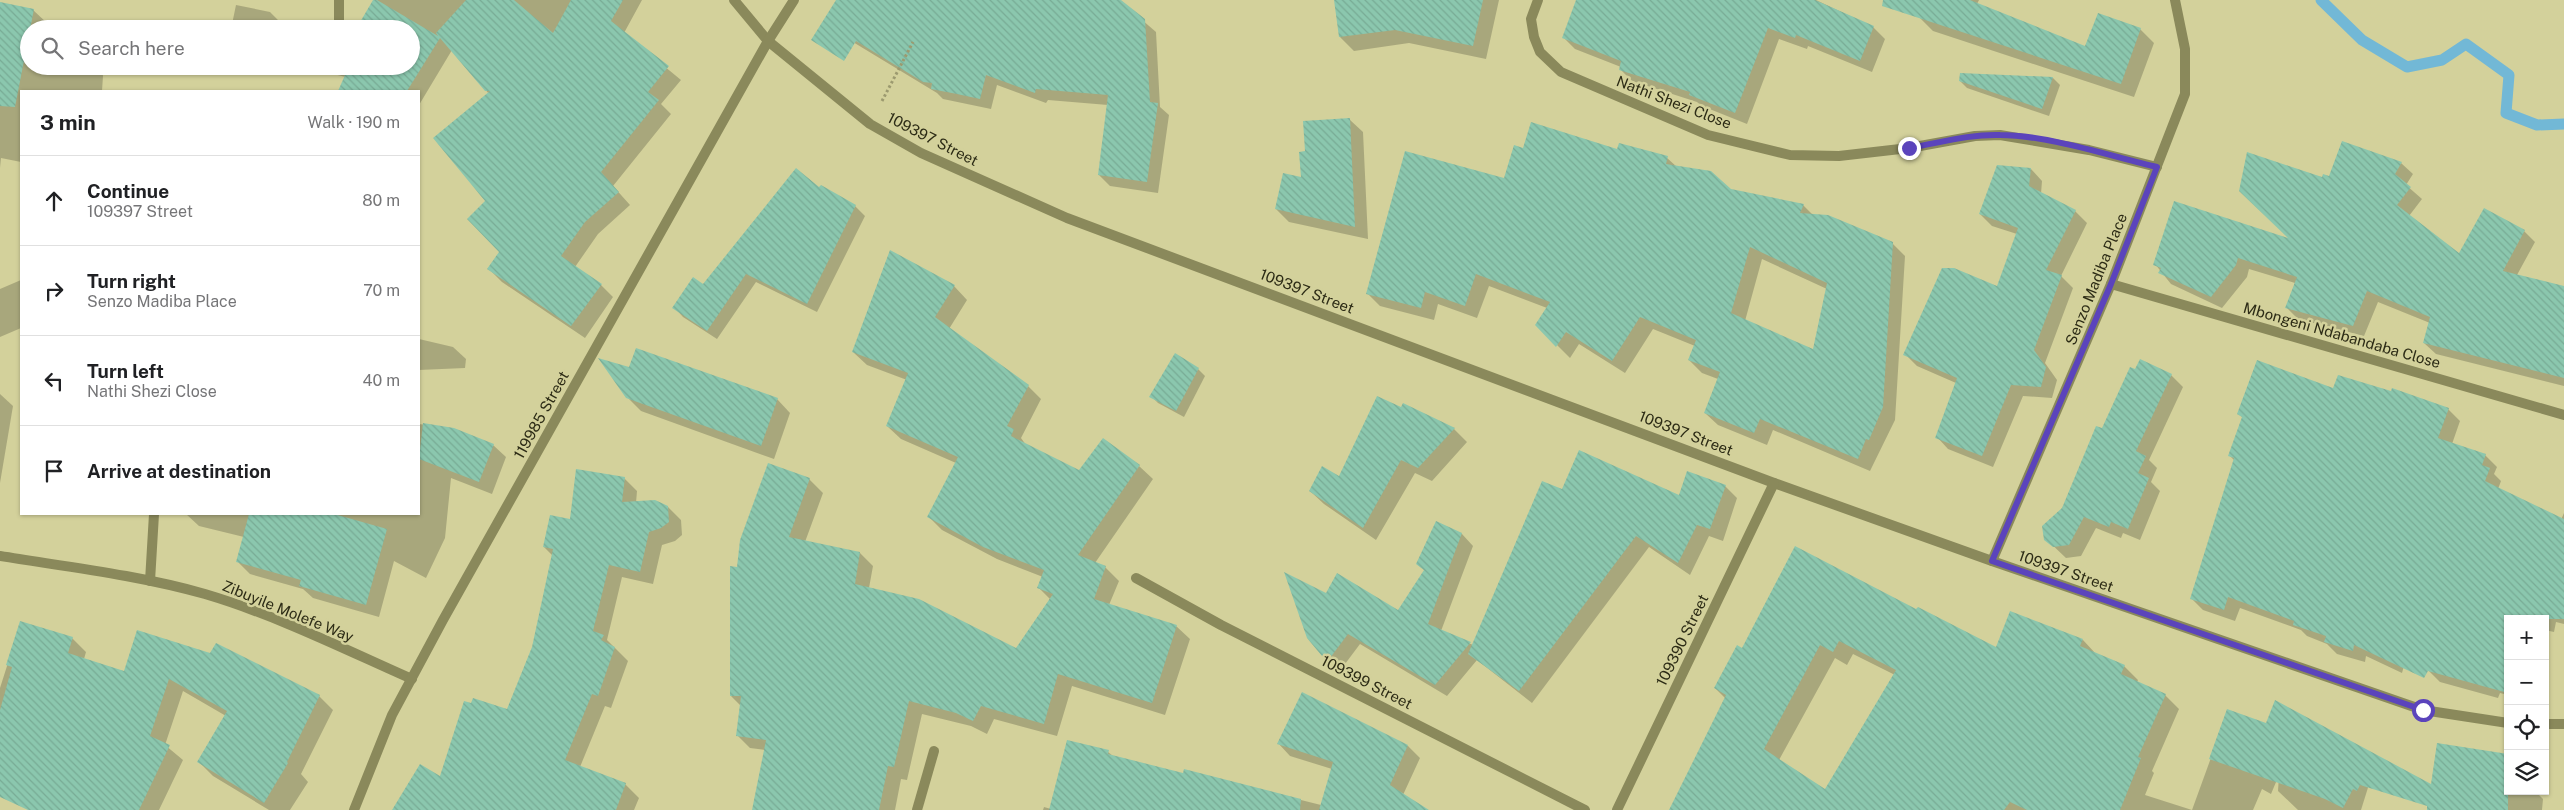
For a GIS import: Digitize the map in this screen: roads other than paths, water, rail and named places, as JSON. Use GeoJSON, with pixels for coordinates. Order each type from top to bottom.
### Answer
{"type":"FeatureCollection","features":[{"type":"Feature","properties":{"kind":"street"},"geometry":{"type":"LineString","coordinates":[[338,0],[339,20]]}},
{"type":"Feature","properties":{"kind":"street","name":"109397 Street"},"geometry":{"type":"LineString","coordinates":[[734,0],[768,41],[870,124],[921,153],[1067,218],[1774,483],[1992,561],[2423,710],[2504,722]]}},
{"type":"Feature","properties":{"kind":"street","name":"119985 Street"},"geometry":{"type":"LineString","coordinates":[[354,810],[372,759],[412,678],[768,41],[794,0]]}},
{"type":"Feature","properties":{"kind":"street","name":"Nathi Shezi Close"},"geometry":{"type":"LineString","coordinates":[[1538,0],[1532,19],[1534,37],[1540,52],[1561,72],[1708,134],[1790,155],[1839,156],[1909,148],[1975,136],[2000,135],[2089,150],[2157,167]]}},
{"type":"Feature","properties":{"kind":"street","name":"Senzo Madiba Place"},"geometry":{"type":"LineString","coordinates":[[1992,561],[2111,284],[2185,94],[2185,49],[2175,0]]}},
{"type":"Feature","properties":{"kind":"street","name":"Mbongeni Ndabandaba Close"},"geometry":{"type":"LineString","coordinates":[[2111,284],[2564,416]]}},
{"type":"Feature","properties":{"kind":"street","name":"109390 Street"},"geometry":{"type":"LineString","coordinates":[[1617,810],[1774,483]]}},
{"type":"Feature","properties":{"kind":"street"},"geometry":{"type":"LineString","coordinates":[[150,581],[154,515]]}},
{"type":"Feature","properties":{"kind":"street","name":"Zibuyile Molefe Way"},"geometry":{"type":"LineString","coordinates":[[0,556],[150,581],[205,594],[289,624],[412,678]]}},
{"type":"Feature","properties":{"kind":"street","name":"109399 Street"},"geometry":{"type":"LineString","coordinates":[[1136,578],[1221,625],[1585,810]]}},
{"type":"Feature","properties":{"kind":"street"},"geometry":{"type":"LineString","coordinates":[[2549,724],[2564,724]]}},
{"type":"Feature","properties":{"kind":"street"},"geometry":{"type":"LineString","coordinates":[[917,810],[934,751]]}},
{"type":"Feature","properties":{"kind":"waterway"},"geometry":{"type":"LineString","coordinates":[[2321,0],[2362,40],[2407,67],[2442,60],[2466,44],[2509,75],[2506,113],[2537,125],[2564,124]]}}]}
